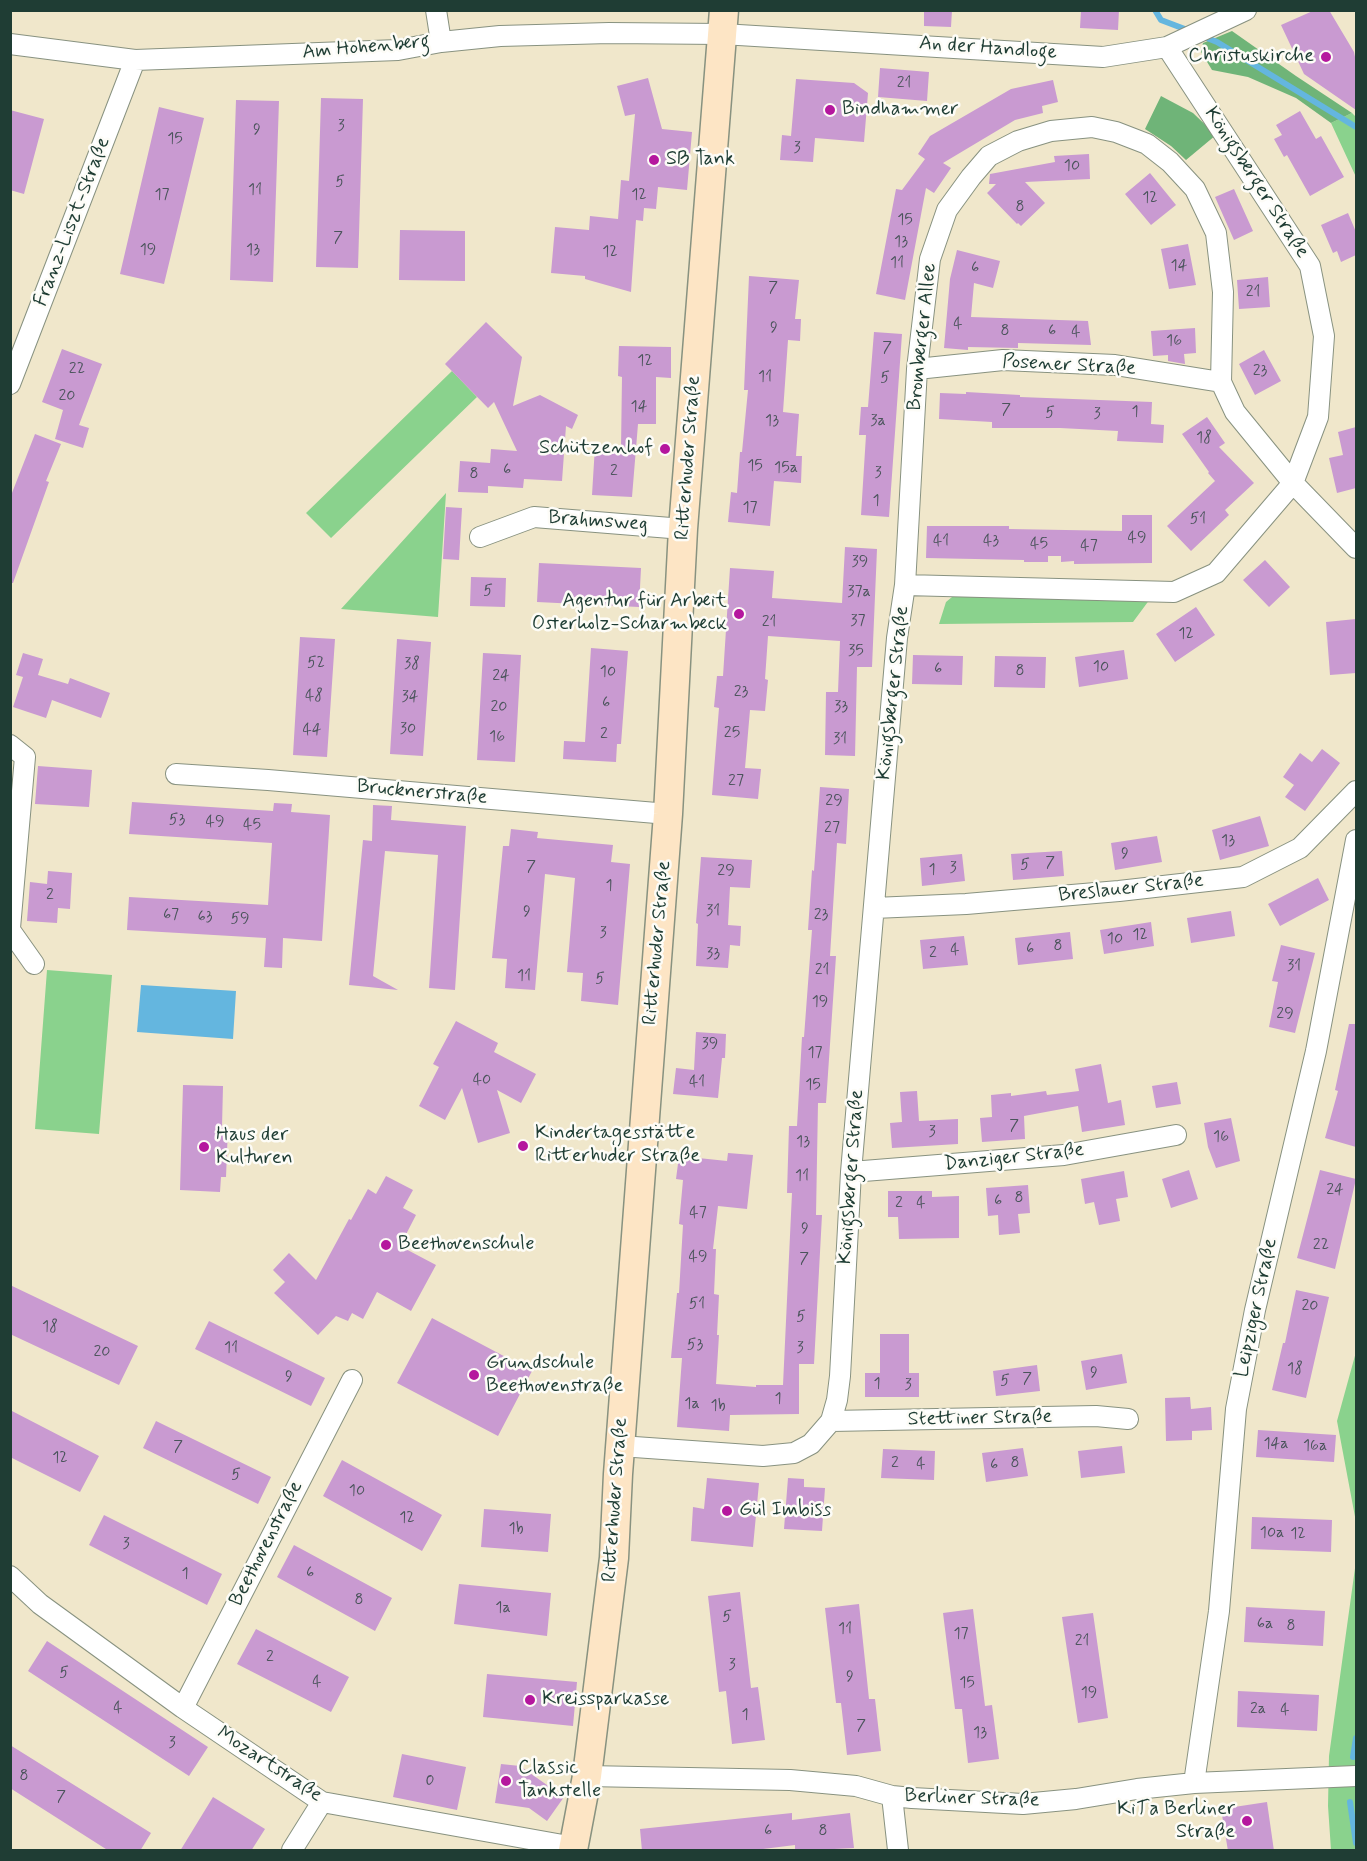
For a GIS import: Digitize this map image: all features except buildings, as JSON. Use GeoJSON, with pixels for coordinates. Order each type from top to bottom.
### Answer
{"type":"FeatureCollection","features":[{"type":"Feature","properties":{"kind":"street"},"geometry":{"type":"LineString","coordinates":[[436,10],[441,42]]}},
{"type":"Feature","properties":{"kind":"street","name":"An der Handloge"},"geometry":{"type":"LineString","coordinates":[[723,22],[1102,57],[1173,45],[1246,10]]}},
{"type":"Feature","properties":{"kind":"street","name":"Am Hohenberg"},"geometry":{"type":"LineString","coordinates":[[10,44],[135,60],[387,50],[500,36],[609,33],[723,22]]}},
{"type":"Feature","properties":{"kind":"street","name":"Ritterhuder Straße"},"geometry":{"type":"LineString","coordinates":[[573,1849],[587,1776],[614,1558],[620,1446],[668,814],[683,529],[723,22]]}},
{"type":"Feature","properties":{"kind":"street","name":"Königsberger Straße"},"geometry":{"type":"LineString","coordinates":[[620,1446],[763,1456],[794,1453],[811,1444],[831,1421],[840,1376],[851,1173],[897,638],[905,585],[1174,592],[1216,573],[1293,483],[1318,417],[1323,359],[1324,336],[1310,266],[1173,45]]}},
{"type":"Feature","properties":{"kind":"street","name":"Franz-Liszt-Straße"},"geometry":{"type":"LineString","coordinates":[[10,384],[135,60]]}},
{"type":"Feature","properties":{"kind":"street","name":"Bromberger Allee"},"geometry":{"type":"LineString","coordinates":[[905,585],[917,369],[930,259],[948,210],[989,156],[1018,141],[1051,131],[1092,126],[1147,144],[1170,162],[1195,189],[1216,233],[1223,292],[1221,382],[1235,412],[1293,483]]}},
{"type":"Feature","properties":{"kind":"street","name":"Posener Straße"},"geometry":{"type":"LineString","coordinates":[[917,369],[1003,360],[1114,365],[1221,382]]}},
{"type":"Feature","properties":{"kind":"street"},"geometry":{"type":"LineString","coordinates":[[1293,483],[1356,548]]}},
{"type":"Feature","properties":{"kind":"street","name":"Brahmsweg"},"geometry":{"type":"LineString","coordinates":[[480,537],[534,517],[683,529]]}},
{"type":"Feature","properties":{"kind":"street"},"geometry":{"type":"LineString","coordinates":[[10,745],[26,757],[10,929],[34,964]]}},
{"type":"Feature","properties":{"kind":"street","name":"Brucknerstraße"},"geometry":{"type":"LineString","coordinates":[[176,774],[668,814]]}},
{"type":"Feature","properties":{"kind":"street","name":"Breslauer Straße"},"geometry":{"type":"LineString","coordinates":[[874,908],[977,903],[1119,891],[1243,877],[1300,848],[1356,791]]}},
{"type":"Feature","properties":{"kind":"street","name":"Leipziger Straße"},"geometry":{"type":"LineString","coordinates":[[1194,1783],[1219,1611],[1236,1409],[1255,1310],[1316,1051],[1356,840]]}},
{"type":"Feature","properties":{"kind":"street","name":"Danziger Straße"},"geometry":{"type":"LineString","coordinates":[[851,1173],[1064,1155],[1176,1135]]}},
{"type":"Feature","properties":{"kind":"street","name":"Beethovenstraße"},"geometry":{"type":"LineString","coordinates":[[183,1708],[352,1380]]}},
{"type":"Feature","properties":{"kind":"street","name":"Stettiner Straße"},"geometry":{"type":"LineString","coordinates":[[831,1421],[1096,1416],[1128,1419]]}},
{"type":"Feature","properties":{"kind":"street","name":"Mozartstraße"},"geometry":{"type":"LineString","coordinates":[[10,1576],[40,1604],[183,1708],[322,1802],[573,1849]]}},
{"type":"Feature","properties":{"kind":"street","name":"Berliner Straße"},"geometry":{"type":"LineString","coordinates":[[587,1776],[790,1780],[856,1786],[892,1796],[1023,1804],[1194,1783],[1356,1776]]}},
{"type":"Feature","properties":{"kind":"street"},"geometry":{"type":"LineString","coordinates":[[892,1796],[898,1851]]}},
{"type":"Feature","properties":{"kind":"street"},"geometry":{"type":"LineString","coordinates":[[292,1851],[322,1802]]}},
{"type":"Feature","properties":{"kind":"green space"},"geometry":{"type":"Polygon","coordinates":[[[1232,31],[1352,113],[1331,123],[1296,98],[1248,77],[1212,70],[1201,52],[1203,43],[1232,31]]]}},
{"type":"Feature","properties":{"kind":"green space"},"geometry":{"type":"Polygon","coordinates":[[[1161,96],[1193,113],[1216,135],[1186,160],[1171,146],[1145,129],[1161,96]]]}},
{"type":"Feature","properties":{"kind":"green space"},"geometry":{"type":"Polygon","coordinates":[[[1352,113],[1356,117],[1356,177],[1331,123],[1352,113]]]}},
{"type":"Feature","properties":{"kind":"green space"},"geometry":{"type":"Polygon","coordinates":[[[452,371],[477,397],[331,538],[306,513],[452,371]]]}},
{"type":"Feature","properties":{"kind":"green space"},"geometry":{"type":"Polygon","coordinates":[[[446,493],[438,617],[341,609],[446,493]]]}},
{"type":"Feature","properties":{"kind":"green space"},"geometry":{"type":"Polygon","coordinates":[[[958,592],[1153,595],[1133,622],[939,624],[946,602],[958,592]]]}},
{"type":"Feature","properties":{"kind":"green space"},"geometry":{"type":"Polygon","coordinates":[[[47,970],[112,975],[99,1134],[35,1129],[47,970]]]}},
{"type":"Feature","properties":{"kind":"green space"},"geometry":{"type":"Polygon","coordinates":[[[1356,1352],[1356,1522],[1337,1421],[1356,1352]]]}},
{"type":"Feature","properties":{"kind":"green space"},"geometry":{"type":"Polygon","coordinates":[[[1356,1561],[1356,1850],[1331,1850],[1328,1806],[1329,1756],[1356,1561]]]}},
{"type":"Feature","properties":{"kind":"water"},"geometry":{"type":"Polygon","coordinates":[[[141,985],[236,991],[233,1039],[137,1032],[141,985]]]}},
{"type":"Feature","properties":{"kind":"waterway"},"geometry":{"type":"LineString","coordinates":[[1155,10],[1161,20],[1190,31]]}},
{"type":"Feature","properties":{"kind":"waterway"},"geometry":{"type":"LineString","coordinates":[[1202,36],[1217,42],[1356,127]]}},
{"type":"Feature","properties":{"kind":"waterway"},"geometry":{"type":"LineString","coordinates":[[1353,1757],[1356,1738]]}},
{"type":"Feature","properties":{"kind":"waterway"},"geometry":{"type":"LineString","coordinates":[[1350,1802],[1356,1843]]}},
{"type":"Feature","properties":{"kind":"place","name":"Christuskirche"},"geometry":{"type":"Point","coordinates":[1326,57]}},
{"type":"Feature","properties":{"kind":"place","name":"Bindhammer"},"geometry":{"type":"Point","coordinates":[830,110]}},
{"type":"Feature","properties":{"kind":"place","name":"SB Tank"},"geometry":{"type":"Point","coordinates":[654,160]}},
{"type":"Feature","properties":{"kind":"place","name":"Schützenhof"},"geometry":{"type":"Point","coordinates":[665,449]}},
{"type":"Feature","properties":{"kind":"place","name":"Agentur für Arbeit Osterholz-Scharmbeck"},"geometry":{"type":"Point","coordinates":[739,614]}},
{"type":"Feature","properties":{"kind":"place","name":"Kindertagesstätte Ritterhuder Straße"},"geometry":{"type":"Point","coordinates":[523,1146]}},
{"type":"Feature","properties":{"kind":"place","name":"Haus der Kulturen"},"geometry":{"type":"Point","coordinates":[204,1147]}},
{"type":"Feature","properties":{"kind":"place","name":"Beethovenschule"},"geometry":{"type":"Point","coordinates":[386,1245]}},
{"type":"Feature","properties":{"kind":"place","name":"Grundschule Beethovenstraße"},"geometry":{"type":"Point","coordinates":[474,1375]}},
{"type":"Feature","properties":{"kind":"place","name":"Gül Imbiss"},"geometry":{"type":"Point","coordinates":[727,1511]}},
{"type":"Feature","properties":{"kind":"place","name":"Kreissparkasse"},"geometry":{"type":"Point","coordinates":[530,1700]}},
{"type":"Feature","properties":{"kind":"place","name":"Classic Tankstelle"},"geometry":{"type":"Point","coordinates":[506,1781]}},
{"type":"Feature","properties":{"kind":"place","name":"KiTa Berliner Straße"},"geometry":{"type":"Point","coordinates":[1247,1821]}}]}
